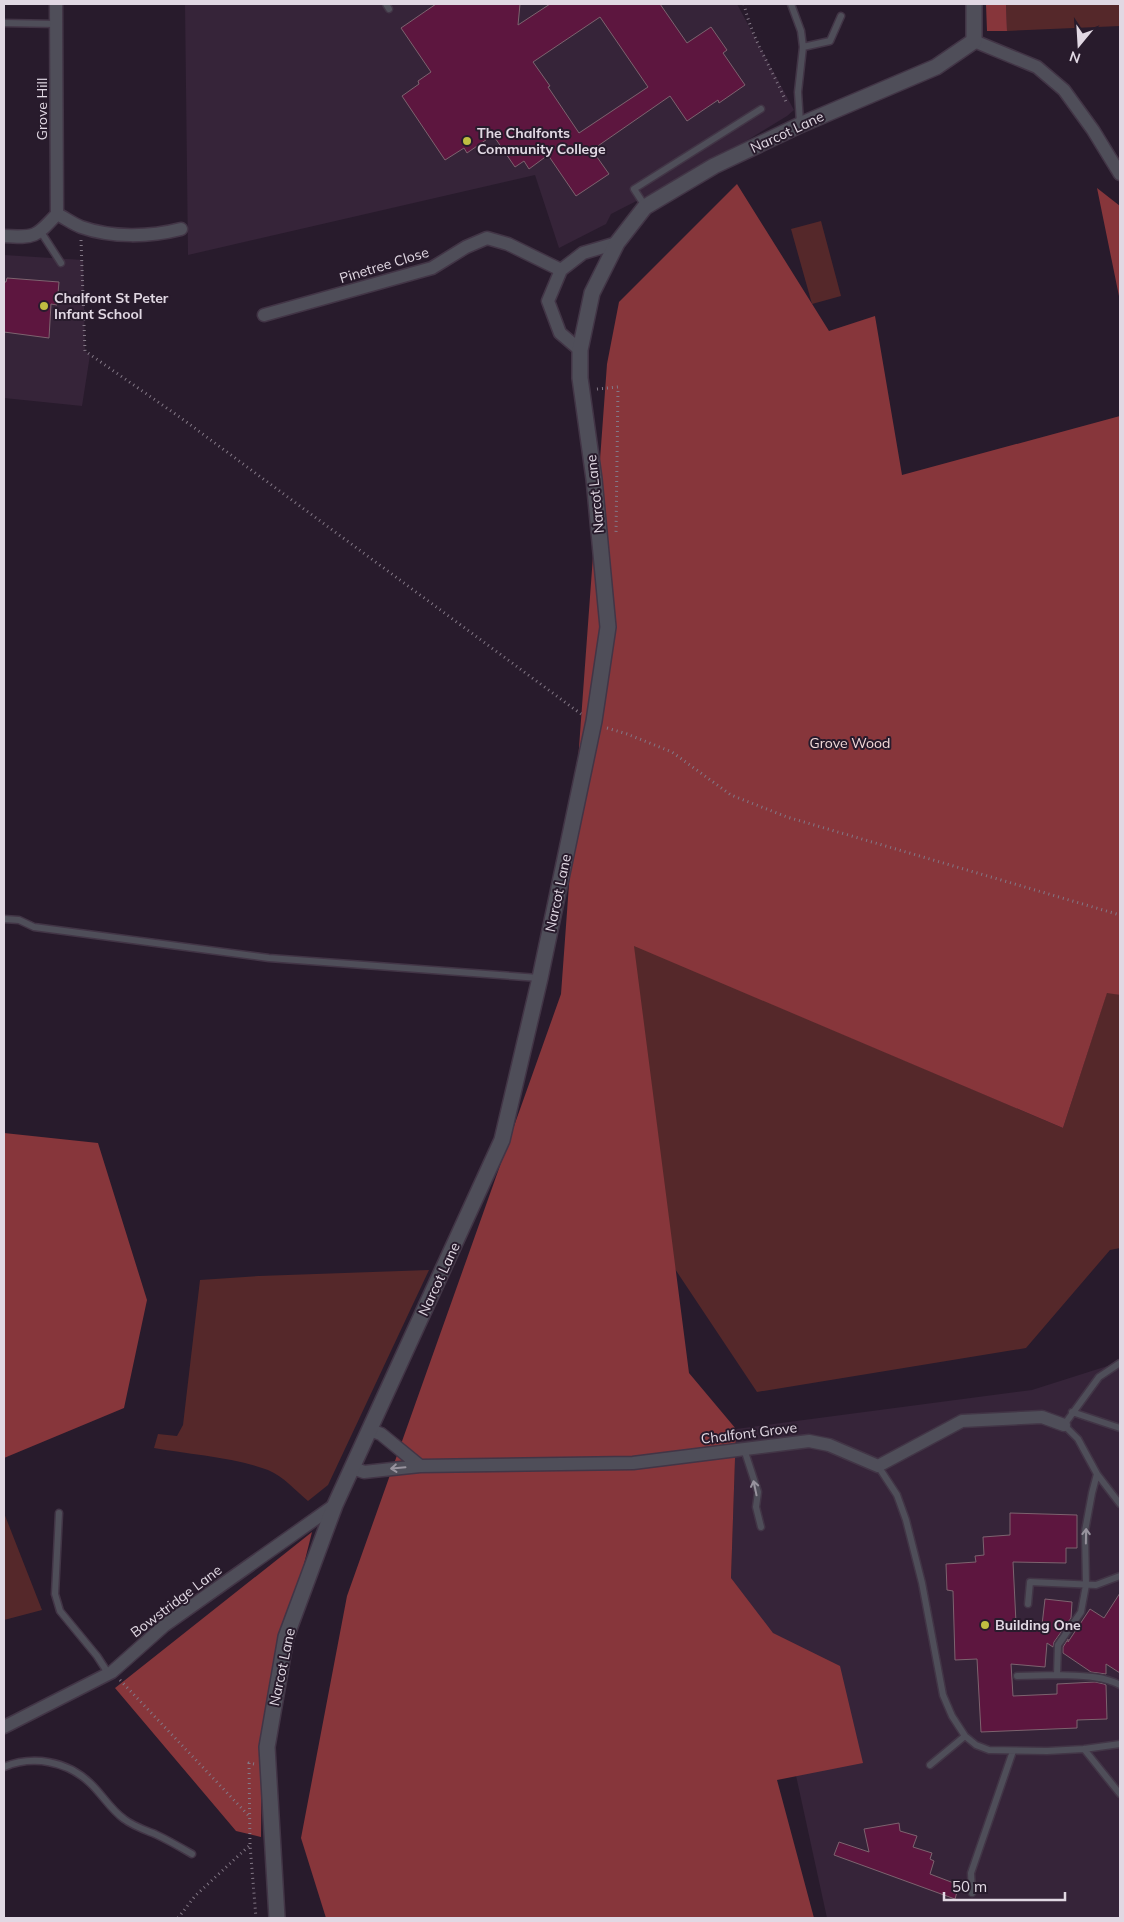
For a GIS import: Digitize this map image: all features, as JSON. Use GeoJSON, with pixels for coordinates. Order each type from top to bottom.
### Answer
{"type":"FeatureCollection","features":[{"type":"Feature","properties":{"kind":"street","name":"Grove Hill"},"geometry":{"type":"LineString","coordinates":[[56,4],[57,214]]}},
{"type":"Feature","properties":{"kind":"street"},"geometry":{"type":"LineString","coordinates":[[974,4],[974,41],[1038,67],[1064,90],[1093,130],[1120,174]]}},
{"type":"Feature","properties":{"kind":"street","name":"Narcot Lane"},"geometry":{"type":"LineString","coordinates":[[277,1918],[266,1747],[286,1637],[334,1505],[353,1468],[502,1140],[601,720],[608,627],[594,479],[581,390],[580,350],[592,293],[617,243],[645,207],[714,166],[799,126],[936,67],[974,41]]}},
{"type":"Feature","properties":{"kind":"street"},"geometry":{"type":"LineString","coordinates":[[4,236],[31,236],[41,232],[57,214],[80,227],[106,233],[134,235],[167,233],[181,229]]}},
{"type":"Feature","properties":{"kind":"street","name":"Pinetree Close"},"geometry":{"type":"LineString","coordinates":[[264,315],[432,268],[466,247],[487,238],[508,244],[561,270]]}},
{"type":"Feature","properties":{"kind":"street"},"geometry":{"type":"LineString","coordinates":[[580,350],[560,333],[548,302],[561,270],[583,253],[617,243]]}},
{"type":"Feature","properties":{"kind":"street"},"geometry":{"type":"LineString","coordinates":[[878,1466],[962,1421],[1042,1417],[1064,1425]]}},
{"type":"Feature","properties":{"kind":"street"},"geometry":{"type":"LineString","coordinates":[[370,1430],[381,1434],[420,1466]]}},
{"type":"Feature","properties":{"kind":"street","name":"Chalfont Grove"},"geometry":{"type":"LineString","coordinates":[[353,1468],[364,1472],[420,1466],[633,1463],[810,1441],[829,1445],[878,1466]]}},
{"type":"Feature","properties":{"kind":"street","name":"Bowstridge Lane"},"geometry":{"type":"LineString","coordinates":[[4,1727],[110,1672],[165,1625],[334,1505]]}},
{"type":"Feature","properties":{"kind":"lane"},"geometry":{"type":"LineString","coordinates":[[791,4],[801,31],[803,48],[798,92],[799,126]]}},
{"type":"Feature","properties":{"kind":"lane"},"geometry":{"type":"LineString","coordinates":[[803,48],[830,40],[841,16]]}},
{"type":"Feature","properties":{"kind":"lane"},"geometry":{"type":"LineString","coordinates":[[4,24],[57,24]]}},
{"type":"Feature","properties":{"kind":"lane"},"geometry":{"type":"LineString","coordinates":[[645,207],[634,189],[760,109]]}},
{"type":"Feature","properties":{"kind":"lane"},"geometry":{"type":"LineString","coordinates":[[41,232],[61,263]]}},
{"type":"Feature","properties":{"kind":"lane"},"geometry":{"type":"LineString","coordinates":[[4,919],[19,920],[34,927],[269,958],[540,978]]}},
{"type":"Feature","properties":{"kind":"lane"},"geometry":{"type":"LineString","coordinates":[[1120,1363],[1099,1377],[1064,1425],[1078,1439],[1097,1474],[1120,1504]]}},
{"type":"Feature","properties":{"kind":"lane"},"geometry":{"type":"LineString","coordinates":[[1072,1412],[1120,1428]]}},
{"type":"Feature","properties":{"kind":"lane"},"geometry":{"type":"LineString","coordinates":[[744,1449],[758,1492],[756,1507],[761,1527]]}},
{"type":"Feature","properties":{"kind":"lane"},"geometry":{"type":"LineString","coordinates":[[878,1466],[897,1495],[906,1520],[922,1584],[943,1695],[952,1716],[965,1736],[976,1745],[989,1750],[1084,1749],[1120,1744]]}},
{"type":"Feature","properties":{"kind":"lane"},"geometry":{"type":"LineString","coordinates":[[1057,1675],[1058,1644],[1081,1612],[1086,1585],[1085,1531],[1097,1474]]}},
{"type":"Feature","properties":{"kind":"lane"},"geometry":{"type":"LineString","coordinates":[[58,1513],[55,1594],[60,1611],[110,1672]]}},
{"type":"Feature","properties":{"kind":"lane"},"geometry":{"type":"LineString","coordinates":[[1028,1604],[1030,1582],[1096,1585],[1120,1576]]}},
{"type":"Feature","properties":{"kind":"lane"},"geometry":{"type":"LineString","coordinates":[[1017,1676],[1057,1675],[1089,1677],[1120,1685]]}},
{"type":"Feature","properties":{"kind":"lane"},"geometry":{"type":"LineString","coordinates":[[930,1764],[965,1736]]}},
{"type":"Feature","properties":{"kind":"lane"},"geometry":{"type":"LineString","coordinates":[[1084,1749],[1120,1794]]}},
{"type":"Feature","properties":{"kind":"lane"},"geometry":{"type":"LineString","coordinates":[[972,1893],[971,1873],[1013,1751]]}},
{"type":"Feature","properties":{"kind":"lane"},"geometry":{"type":"LineString","coordinates":[[4,1767],[31,1761],[51,1762],[69,1768],[88,1781],[115,1812],[125,1820],[164,1838],[192,1854]]}},
{"type":"Feature","properties":{"kind":"path"},"geometry":{"type":"LineString","coordinates":[[744,4],[754,33],[799,126]]}},
{"type":"Feature","properties":{"kind":"path"},"geometry":{"type":"LineString","coordinates":[[80,227],[84,351],[181,418],[582,714],[601,720],[608,728],[672,752],[731,795],[787,817],[1120,915]]}},
{"type":"Feature","properties":{"kind":"path"},"geometry":{"type":"LineString","coordinates":[[581,390],[618,387],[616,538]]}},
{"type":"Feature","properties":{"kind":"path"},"geometry":{"type":"LineString","coordinates":[[606,737],[608,728]]}},
{"type":"Feature","properties":{"kind":"path"},"geometry":{"type":"LineString","coordinates":[[110,1672],[250,1818]]}},
{"type":"Feature","properties":{"kind":"path"},"geometry":{"type":"LineString","coordinates":[[256,1918],[250,1845],[249,1763],[267,1767]]}},
{"type":"Feature","properties":{"kind":"path"},"geometry":{"type":"LineString","coordinates":[[178,1918],[195,1896],[250,1845]]}},
{"type":"Feature","properties":{"kind":"shaded area","name":"The Chalfonts Community College"},"geometry":{"type":"Polygon","coordinates":[[[185,4],[737,4],[794,110],[707,165],[611,214],[606,224],[559,248],[535,175],[188,255],[185,4]]]}},
{"type":"Feature","properties":{"kind":"shaded area"},"geometry":{"type":"Polygon","coordinates":[[[1006,4],[1120,4],[1120,26],[1007,31],[1006,4]]]}},
{"type":"Feature","properties":{"kind":"shaded area"},"geometry":{"type":"Polygon","coordinates":[[[821,221],[841,296],[812,304],[791,229],[821,221]]]}},
{"type":"Feature","properties":{"kind":"shaded area","name":"Chalfont St Peter Infant School"},"geometry":{"type":"Polygon","coordinates":[[[4,255],[83,260],[85,351],[90,355],[82,406],[4,398],[4,255]]]}},
{"type":"Feature","properties":{"kind":"shaded area"},"geometry":{"type":"Polygon","coordinates":[[[634,945],[1063,1128],[1107,992],[1120,995],[1120,1248],[1110,1250],[1026,1348],[757,1392],[619,1185],[634,945]]]}},
{"type":"Feature","properties":{"kind":"shaded area"},"geometry":{"type":"Polygon","coordinates":[[[429,1270],[328,1485],[308,1501],[284,1480],[268,1470],[227,1459],[154,1448],[158,1434],[177,1436],[183,1425],[200,1280],[429,1270]]]}},
{"type":"Feature","properties":{"kind":"shaded area"},"geometry":{"type":"Polygon","coordinates":[[[1120,1362],[1120,1918],[827,1918],[795,1771],[731,1578],[736,1429],[1032,1390],[1120,1362]]]}},
{"type":"Feature","properties":{"kind":"shaded area"},"geometry":{"type":"Polygon","coordinates":[[[4,1513],[42,1610],[4,1620],[4,1513]]]}},
{"type":"Feature","properties":{"kind":"green space"},"geometry":{"type":"Polygon","coordinates":[[[986,4],[1006,4],[1007,31],[987,31],[986,4]]]}},
{"type":"Feature","properties":{"kind":"green space","name":"Grove Wood"},"geometry":{"type":"Polygon","coordinates":[[[737,184],[829,331],[875,316],[902,475],[1120,416],[1120,995],[1107,993],[1063,1128],[634,946],[689,1373],[736,1429],[731,1578],[773,1633],[840,1666],[863,1763],[777,1780],[814,1918],[326,1918],[301,1838],[347,1596],[561,994],[607,364],[619,302],[737,184]]]}},
{"type":"Feature","properties":{"kind":"green space"},"geometry":{"type":"Polygon","coordinates":[[[1097,188],[1120,206],[1120,301],[1097,188]]]}},
{"type":"Feature","properties":{"kind":"green space"},"geometry":{"type":"Polygon","coordinates":[[[4,1133],[98,1143],[147,1300],[124,1408],[4,1458],[4,1133]]]}},
{"type":"Feature","properties":{"kind":"green space"},"geometry":{"type":"Polygon","coordinates":[[[312,1532],[262,1732],[261,1837],[236,1831],[115,1688],[312,1532]]]}},
{"type":"Feature","properties":{"kind":"building"},"geometry":{"type":"Polygon","coordinates":[[[436,4],[520,4],[518,25],[550,4],[660,4],[687,43],[711,27],[727,50],[723,53],[745,85],[719,103],[718,100],[687,121],[670,96],[592,150],[609,174],[576,196],[548,155],[529,169],[524,161],[515,167],[493,135],[467,153],[464,148],[445,160],[402,96],[419,84],[418,81],[431,72],[401,28],[436,4]],[[600,17],[533,62],[579,133],[648,87],[600,17]]]}},
{"type":"Feature","properties":{"kind":"building"},"geometry":{"type":"Polygon","coordinates":[[[7,278],[59,282],[57,305],[51,304],[49,338],[4,332],[4,282],[6,282],[7,278]]]}},
{"type":"Feature","properties":{"kind":"building","name":"Building One"},"geometry":{"type":"Polygon","coordinates":[[[1010,1513],[1077,1515],[1077,1548],[1066,1548],[1066,1563],[1013,1562],[1016,1623],[1042,1625],[1045,1599],[1072,1602],[1071,1618],[1054,1642],[1053,1647],[1047,1643],[1045,1667],[1011,1664],[1013,1696],[1057,1694],[1057,1684],[1095,1682],[1104,1684],[1106,1685],[1107,1719],[1077,1720],[1077,1728],[981,1732],[977,1659],[955,1660],[953,1591],[947,1590],[946,1564],[976,1562],[975,1556],[984,1555],[983,1537],[1010,1535],[1010,1513]]]}},
{"type":"Feature","properties":{"kind":"building"},"geometry":{"type":"Polygon","coordinates":[[[1120,1593],[1120,1673],[1106,1664],[1106,1674],[1091,1672],[1063,1653],[1063,1647],[1090,1609],[1104,1618],[1120,1593]]]}},
{"type":"Feature","properties":{"kind":"building"},"geometry":{"type":"Polygon","coordinates":[[[899,1823],[900,1831],[917,1836],[913,1847],[932,1853],[930,1859],[934,1861],[930,1874],[959,1885],[955,1899],[834,1855],[839,1842],[869,1852],[864,1829],[899,1823]]]}},
{"type":"Feature","properties":{"kind":"place","name":"The Chalfonts Community College"},"geometry":{"type":"Point","coordinates":[467,141]}},
{"type":"Feature","properties":{"kind":"place","name":"Chalfont St Peter Infant School"},"geometry":{"type":"Point","coordinates":[44,306]}},
{"type":"Feature","properties":{"kind":"place","name":"Building One"},"geometry":{"type":"Point","coordinates":[985,1625]}}]}
